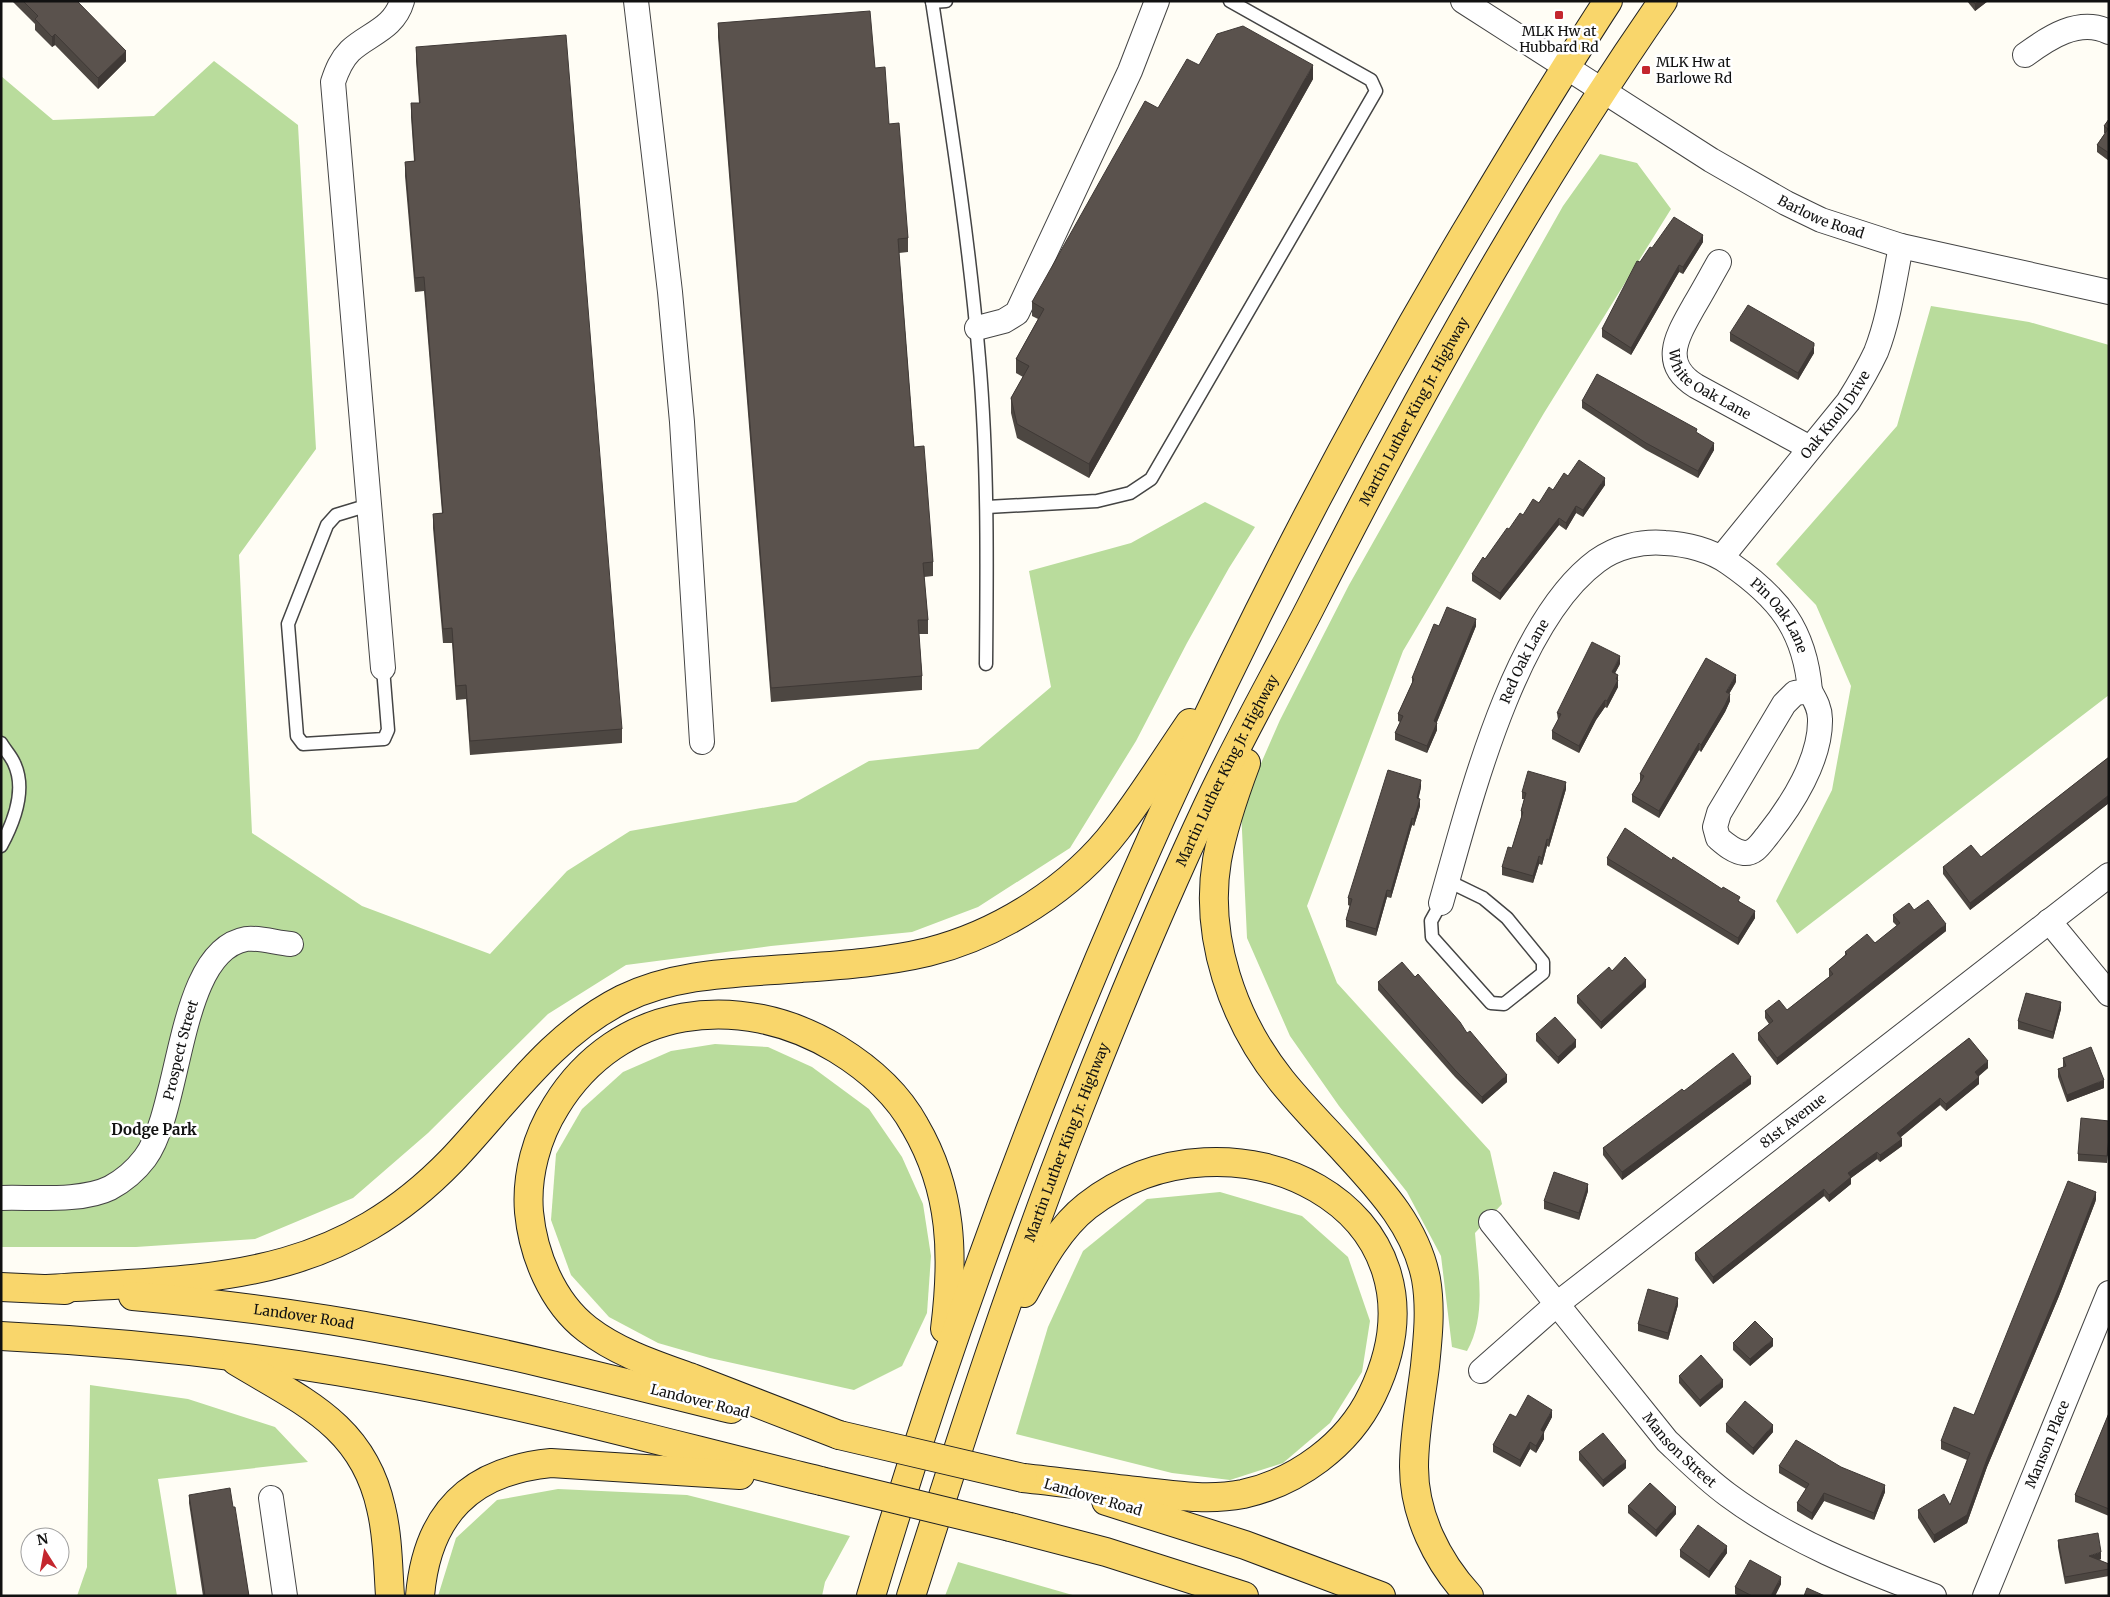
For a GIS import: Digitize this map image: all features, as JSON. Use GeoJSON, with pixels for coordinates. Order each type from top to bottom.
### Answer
{"type":"FeatureCollection","features":[{"type":"Feature","properties":{"kind":"main road"},"geometry":{"type":"LineString","coordinates":[[871,1596],[938,1382],[1008,1188],[1093,972],[1183,769],[1237,653],[1340,454],[1409,328],[1565,67],[1608,1]]}},
{"type":"Feature","properties":{"kind":"main road","name":"Martin Luther King Jr. Highway"},"geometry":{"type":"LineString","coordinates":[[912,1596],[982,1373],[1079,1108],[1153,928],[1209,804],[1360,509],[1437,368],[1535,196],[1601,90],[1663,1]]}},
{"type":"Feature","properties":{"kind":"main road"},"geometry":{"type":"LineString","coordinates":[[46,1289],[227,1275],[284,1264],[338,1244],[385,1217],[426,1184],[570,1032],[606,1008],[647,988],[696,977],[844,965],[904,957],[956,943],[1007,920],[1034,904],[1078,870],[1116,830],[1237,653]]}},
{"type":"Feature","properties":{"kind":"main road"},"geometry":{"type":"LineString","coordinates":[[1280,667],[1230,806],[1217,861],[1214,909],[1221,955],[1242,1017],[1269,1064],[1298,1100],[1383,1193],[1404,1224],[1419,1256],[1427,1287],[1430,1321],[1415,1448],[1415,1484],[1422,1517],[1436,1551],[1469,1596]]}},
{"type":"Feature","properties":{"kind":"main road"},"geometry":{"type":"LineString","coordinates":[[840,1435],[627,1353],[587,1329],[564,1305],[554,1290],[539,1259],[530,1221],[530,1184],[537,1146],[544,1126],[565,1090],[592,1061],[624,1038],[662,1022],[702,1014],[722,1013],[765,1019],[788,1025],[831,1045],[863,1067],[885,1087],[910,1117],[923,1140],[938,1180],[949,1226],[951,1273],[938,1382]]}},
{"type":"Feature","properties":{"kind":"main road"},"geometry":{"type":"LineString","coordinates":[[982,1373],[1034,1276],[1072,1220],[1106,1193],[1128,1182],[1167,1168],[1210,1161],[1235,1161],[1272,1168],[1299,1178],[1335,1199],[1350,1213],[1366,1232],[1380,1256],[1390,1288],[1393,1313],[1392,1331],[1384,1367],[1368,1404],[1358,1420],[1331,1448],[1300,1471],[1266,1487],[1244,1494],[1205,1498],[1023,1478]]}},
{"type":"Feature","properties":{"kind":"main road","name":"Landover Road"},"geometry":{"type":"LineString","coordinates":[[1,1288],[46,1289],[185,1301],[301,1316],[396,1332],[519,1358],[1023,1478],[1189,1526],[1381,1596]]}},
{"type":"Feature","properties":{"kind":"main road"},"geometry":{"type":"LineString","coordinates":[[1,1336],[90,1341],[226,1355],[424,1386],[1010,1527],[1157,1567],[1244,1596]]}},
{"type":"Feature","properties":{"kind":"main road"},"geometry":{"type":"LineString","coordinates":[[226,1355],[328,1418],[352,1442],[371,1476],[382,1509],[390,1596]]}},
{"type":"Feature","properties":{"kind":"main road"},"geometry":{"type":"LineString","coordinates":[[420,1596],[424,1564],[430,1546],[449,1512],[461,1498],[476,1487],[492,1477],[510,1470],[544,1464],[578,1463],[821,1481]]}},
{"type":"Feature","properties":{"kind":"main road"},"geometry":{"type":"LineString","coordinates":[[865,1596],[883,1556]]}},
{"type":"Feature","properties":{"kind":"main road"},"geometry":{"type":"LineString","coordinates":[[1157,1567],[1198,1596]]}},
{"type":"Feature","properties":{"kind":"street"},"geometry":{"type":"LineString","coordinates":[[383,668],[333,82],[339,64],[350,51],[382,30],[394,18],[402,1]]}},
{"type":"Feature","properties":{"kind":"street"},"geometry":{"type":"LineString","coordinates":[[636,1],[670,292],[680,403],[702,742]]}},
{"type":"Feature","properties":{"kind":"street"},"geometry":{"type":"LineString","coordinates":[[977,328],[1004,322],[1017,313],[1130,71],[1157,1]]}},
{"type":"Feature","properties":{"kind":"street","name":"Barlowe Road"},"geometry":{"type":"LineString","coordinates":[[1467,2],[1711,160],[1786,203],[1821,220],[1902,246],[2109,292]]}},
{"type":"Feature","properties":{"kind":"street"},"geometry":{"type":"LineString","coordinates":[[2025,55],[2057,34],[2070,30],[2088,27],[2109,32]]}},
{"type":"Feature","properties":{"kind":"street","name":"Oak Knoll Drive"},"geometry":{"type":"LineString","coordinates":[[1722,557],[1848,402],[1870,365],[1881,335],[1902,246]]}},
{"type":"Feature","properties":{"kind":"street","name":"White Oak Lane"},"geometry":{"type":"LineString","coordinates":[[1719,262],[1676,341],[1675,359],[1680,374],[1696,386],[1810,448]]}},
{"type":"Feature","properties":{"kind":"street","name":"Red Oak Lane"},"geometry":{"type":"LineString","coordinates":[[1441,903],[1495,729],[1511,688],[1547,619],[1563,594],[1598,560],[1615,550],[1636,544],[1675,543],[1722,557]]}},
{"type":"Feature","properties":{"kind":"street","name":"Pin Oak Lane"},"geometry":{"type":"LineString","coordinates":[[1722,557],[1754,580],[1786,616],[1803,648],[1808,665],[1810,690],[1819,707],[1820,719],[1818,736],[1801,785],[1785,814],[1755,850],[1745,853],[1732,848],[1718,838],[1715,827],[1719,813],[1784,704],[1795,693],[1810,690]]}},
{"type":"Feature","properties":{"kind":"street","name":"81st Avenue"},"geometry":{"type":"LineString","coordinates":[[1481,1371],[1557,1304],[2109,875]]}},
{"type":"Feature","properties":{"kind":"street"},"geometry":{"type":"LineString","coordinates":[[2049,922],[2109,994]]}},
{"type":"Feature","properties":{"kind":"street","name":"Prospect Street"},"geometry":{"type":"LineString","coordinates":[[1,1198],[58,1198],[92,1194],[109,1188],[127,1177],[145,1158],[153,1143],[171,1089],[188,1018],[198,987],[207,968],[233,943],[247,939],[291,944]]}},
{"type":"Feature","properties":{"kind":"street","name":"Manson Street"},"geometry":{"type":"LineString","coordinates":[[1492,1222],[1667,1441],[1727,1494],[1806,1543],[1844,1562],[1934,1596]]}},
{"type":"Feature","properties":{"kind":"street","name":"Manson Place"},"geometry":{"type":"LineString","coordinates":[[1985,1596],[2109,1293]]}},
{"type":"Feature","properties":{"kind":"street"},"geometry":{"type":"LineString","coordinates":[[271,1498],[285,1596]]}},
{"type":"Feature","properties":{"kind":"lane"},"geometry":{"type":"LineString","coordinates":[[946,1],[932,2],[969,252],[977,328],[988,507],[986,664]]}},
{"type":"Feature","properties":{"kind":"lane"},"geometry":{"type":"LineString","coordinates":[[988,507],[1097,502],[1130,493],[1151,479],[1376,91],[1371,80],[1230,1]]}},
{"type":"Feature","properties":{"kind":"lane"},"geometry":{"type":"LineString","coordinates":[[370,505],[336,515],[327,525],[288,624],[297,736],[303,744],[384,739],[388,730],[383,668]]}},
{"type":"Feature","properties":{"kind":"lane"},"geometry":{"type":"LineString","coordinates":[[1,743],[15,764],[19,786],[14,822],[1,846]]}},
{"type":"Feature","properties":{"kind":"lane"},"geometry":{"type":"LineString","coordinates":[[1441,903],[1431,921],[1432,937],[1491,1003],[1504,1004],[1543,973],[1543,962],[1507,918],[1483,898],[1448,880]]}},
{"type":"Feature","properties":{"kind":"green space"},"geometry":{"type":"Polygon","coordinates":[[[214,61],[298,125],[316,449],[239,555],[252,833],[362,906],[490,954],[567,871],[630,831],[796,802],[869,761],[978,749],[1051,687],[1029,571],[1131,543],[1205,502],[1255,527],[1229,568],[1187,643],[1136,741],[1070,848],[978,907],[912,932],[771,946],[626,965],[548,1014],[428,1133],[353,1198],[255,1239],[136,1247],[1,1247],[1,76],[53,120],[154,116],[214,61]]]}},
{"type":"Feature","properties":{"kind":"green space"},"geometry":{"type":"Polygon","coordinates":[[[1600,154],[1637,163],[1671,209],[1544,413],[1403,651],[1307,906],[1337,983],[1490,1151],[1502,1204],[1475,1233],[1480,1294],[1479,1309],[1473,1337],[1467,1351],[1452,1347],[1441,1256],[1407,1192],[1339,1106],[1290,1036],[1247,938],[1241,809],[1280,720],[1349,585],[1563,206],[1600,154]]]}},
{"type":"Feature","properties":{"kind":"green space"},"geometry":{"type":"Polygon","coordinates":[[[1931,306],[2029,322],[2109,345],[2109,695],[1797,934],[1776,901],[1832,790],[1851,686],[1816,605],[1776,564],[1897,426],[1931,306]]]}},
{"type":"Feature","properties":{"kind":"green space"},"geometry":{"type":"Polygon","coordinates":[[[715,1044],[768,1047],[812,1067],[869,1109],[902,1157],[923,1204],[931,1256],[927,1313],[902,1366],[854,1390],[710,1358],[658,1343],[609,1317],[571,1275],[551,1220],[556,1154],[582,1109],[623,1072],[671,1051],[715,1044]]]}},
{"type":"Feature","properties":{"kind":"green space"},"geometry":{"type":"Polygon","coordinates":[[[1220,1192],[1302,1216],[1348,1257],[1370,1321],[1362,1372],[1330,1423],[1283,1463],[1230,1480],[1172,1473],[1016,1434],[1048,1327],[1083,1251],[1147,1199],[1220,1192]]]}},
{"type":"Feature","properties":{"kind":"green space"},"geometry":{"type":"Polygon","coordinates":[[[90,1385],[188,1399],[275,1427],[308,1462],[158,1479],[177,1596],[77,1596],[87,1567],[90,1385]]]}},
{"type":"Feature","properties":{"kind":"green space"},"geometry":{"type":"Polygon","coordinates":[[[558,1489],[687,1495],[850,1536],[825,1582],[822,1596],[438,1596],[456,1538],[497,1500],[558,1489]]]}},
{"type":"Feature","properties":{"kind":"green space"},"geometry":{"type":"Polygon","coordinates":[[[958,1562],[1076,1596],[945,1596],[958,1562]]]}},
{"type":"Feature","properties":{"kind":"building"},"geometry":{"type":"Polygon","coordinates":[[[23,1],[77,1],[126,51],[98,78],[55,34],[52,37],[35,19],[38,16],[23,1]]]}},
{"type":"Feature","properties":{"kind":"building"},"geometry":{"type":"Polygon","coordinates":[[[870,11],[875,68],[885,67],[889,124],[899,123],[908,238],[898,239],[914,447],[924,446],[933,562],[923,563],[928,620],[918,620],[922,676],[771,688],[718,23],[870,11]]]}},
{"type":"Feature","properties":{"kind":"building"},"geometry":{"type":"Polygon","coordinates":[[[1243,26],[1313,65],[1089,464],[1017,424],[1011,398],[1029,366],[1016,359],[1044,309],[1032,302],[1145,101],[1158,108],[1187,59],[1199,65],[1217,34],[1243,26]]]}},
{"type":"Feature","properties":{"kind":"building"},"geometry":{"type":"Polygon","coordinates":[[[566,35],[622,729],[470,741],[466,685],[456,686],[452,628],[443,629],[433,514],[443,513],[424,277],[415,278],[405,162],[415,161],[411,103],[420,103],[416,47],[566,35]]]}},
{"type":"Feature","properties":{"kind":"building"},"geometry":{"type":"Polygon","coordinates":[[[2109,119],[2109,153],[2097,145],[2108,129],[2104,126],[2109,119]]]}},
{"type":"Feature","properties":{"kind":"building"},"geometry":{"type":"Polygon","coordinates":[[[1674,217],[1703,235],[1683,267],[1679,265],[1631,348],[1602,329],[1637,261],[1640,262],[1650,247],[1652,248],[1674,217]]]}},
{"type":"Feature","properties":{"kind":"building"},"geometry":{"type":"Polygon","coordinates":[[[1748,305],[1814,343],[1798,373],[1730,333],[1748,305]]]}},
{"type":"Feature","properties":{"kind":"building"},"geometry":{"type":"Polygon","coordinates":[[[1597,374],[1697,429],[1696,432],[1714,443],[1698,471],[1646,443],[1582,401],[1597,374]]]}},
{"type":"Feature","properties":{"kind":"building"},"geometry":{"type":"Polygon","coordinates":[[[1579,460],[1605,478],[1583,510],[1576,506],[1566,523],[1559,518],[1500,593],[1472,574],[1483,557],[1485,559],[1507,528],[1509,529],[1520,513],[1523,515],[1533,499],[1539,503],[1549,487],[1553,490],[1564,473],[1568,476],[1579,460]]]}},
{"type":"Feature","properties":{"kind":"building"},"geometry":{"type":"Polygon","coordinates":[[[1447,607],[1476,619],[1434,721],[1437,723],[1427,746],[1395,733],[1403,716],[1398,714],[1414,679],[1412,678],[1434,624],[1439,626],[1447,607]]]}},
{"type":"Feature","properties":{"kind":"building"},"geometry":{"type":"Polygon","coordinates":[[[1592,642],[1620,656],[1612,672],[1618,675],[1616,679],[1618,680],[1607,701],[1605,700],[1596,713],[1579,746],[1552,731],[1561,714],[1557,713],[1592,642]]]}},
{"type":"Feature","properties":{"kind":"building"},"geometry":{"type":"Polygon","coordinates":[[[1706,658],[1736,675],[1726,692],[1730,694],[1725,705],[1701,745],[1699,743],[1659,811],[1632,795],[1644,776],[1640,774],[1706,658]]]}},
{"type":"Feature","properties":{"kind":"building"},"geometry":{"type":"Polygon","coordinates":[[[2109,757],[2109,795],[1970,903],[1943,867],[1971,845],[1981,857],[2109,757]]]}},
{"type":"Feature","properties":{"kind":"building"},"geometry":{"type":"Polygon","coordinates":[[[1388,770],[1421,780],[1417,798],[1420,799],[1414,819],[1412,818],[1391,891],[1387,890],[1376,929],[1346,920],[1352,899],[1348,898],[1388,770]]]}},
{"type":"Feature","properties":{"kind":"building"},"geometry":{"type":"Polygon","coordinates":[[[1528,771],[1566,782],[1549,840],[1547,839],[1542,858],[1539,856],[1533,876],[1502,867],[1508,847],[1512,848],[1523,812],[1521,811],[1526,793],[1522,792],[1528,771]]]}},
{"type":"Feature","properties":{"kind":"building"},"geometry":{"type":"Polygon","coordinates":[[[1625,828],[1672,860],[1673,857],[1722,889],[1723,887],[1740,897],[1738,901],[1755,911],[1738,938],[1607,858],[1625,828]]]}},
{"type":"Feature","properties":{"kind":"building"},"geometry":{"type":"Polygon","coordinates":[[[1928,900],[1946,924],[1777,1058],[1758,1033],[1773,1021],[1765,1011],[1779,1000],[1787,1010],[1833,974],[1829,969],[1847,954],[1845,952],[1867,934],[1875,943],[1900,923],[1893,915],[1909,903],[1914,910],[1928,900]]]}},
{"type":"Feature","properties":{"kind":"building"},"geometry":{"type":"Polygon","coordinates":[[[1625,957],[1646,980],[1601,1022],[1577,996],[1609,967],[1612,971],[1625,957]]]}},
{"type":"Feature","properties":{"kind":"building"},"geometry":{"type":"Polygon","coordinates":[[[1402,962],[1415,977],[1418,974],[1460,1022],[1467,1033],[1470,1031],[1507,1075],[1482,1097],[1455,1070],[1378,982],[1402,962]]]}},
{"type":"Feature","properties":{"kind":"building"},"geometry":{"type":"Polygon","coordinates":[[[2026,993],[2061,1002],[2053,1032],[2018,1021],[2026,993]]]}},
{"type":"Feature","properties":{"kind":"building"},"geometry":{"type":"Polygon","coordinates":[[[1555,1017],[1576,1040],[1558,1057],[1536,1034],[1555,1017]]]}},
{"type":"Feature","properties":{"kind":"building"},"geometry":{"type":"Polygon","coordinates":[[[1969,1038],[1988,1061],[1975,1072],[1979,1077],[1946,1104],[1940,1098],[1897,1133],[1902,1139],[1880,1155],[1877,1152],[1848,1173],[1851,1177],[1829,1195],[1824,1189],[1713,1277],[1695,1253],[1969,1038]]]}},
{"type":"Feature","properties":{"kind":"building"},"geometry":{"type":"Polygon","coordinates":[[[2091,1047],[2104,1080],[2067,1095],[2058,1069],[2066,1066],[2063,1058],[2091,1047]]]}},
{"type":"Feature","properties":{"kind":"building"},"geometry":{"type":"Polygon","coordinates":[[[1733,1053],[1751,1077],[1622,1172],[1603,1148],[1682,1089],[1684,1091],[1733,1053]]]}},
{"type":"Feature","properties":{"kind":"building"},"geometry":{"type":"Polygon","coordinates":[[[2081,1118],[2109,1121],[2107,1156],[2078,1154],[2081,1118]]]}},
{"type":"Feature","properties":{"kind":"building"},"geometry":{"type":"Polygon","coordinates":[[[1554,1172],[1588,1184],[1579,1213],[1544,1201],[1554,1172]]]}},
{"type":"Feature","properties":{"kind":"building"},"geometry":{"type":"Polygon","coordinates":[[[2068,1181],[2096,1192],[2059,1288],[1987,1459],[1967,1515],[1934,1535],[1918,1510],[1944,1494],[1950,1505],[1970,1453],[1941,1441],[1954,1407],[1974,1415],[2068,1181]]]}},
{"type":"Feature","properties":{"kind":"building"},"geometry":{"type":"Polygon","coordinates":[[[1648,1289],[1678,1298],[1668,1333],[1638,1324],[1648,1289]]]}},
{"type":"Feature","properties":{"kind":"building"},"geometry":{"type":"Polygon","coordinates":[[[1755,1321],[1773,1339],[1750,1359],[1733,1343],[1755,1321]]]}},
{"type":"Feature","properties":{"kind":"building"},"geometry":{"type":"Polygon","coordinates":[[[1701,1355],[1723,1380],[1700,1400],[1679,1376],[1701,1355]]]}},
{"type":"Feature","properties":{"kind":"building"},"geometry":{"type":"Polygon","coordinates":[[[1528,1395],[1552,1410],[1541,1430],[1544,1432],[1536,1446],[1530,1442],[1520,1460],[1493,1445],[1510,1414],[1516,1417],[1528,1395]]]}},
{"type":"Feature","properties":{"kind":"building"},"geometry":{"type":"Polygon","coordinates":[[[1745,1401],[1773,1425],[1753,1448],[1726,1424],[1745,1401]]]}},
{"type":"Feature","properties":{"kind":"building"},"geometry":{"type":"Polygon","coordinates":[[[2109,1413],[2109,1509],[2075,1495],[2109,1413]]]}},
{"type":"Feature","properties":{"kind":"building"},"geometry":{"type":"Polygon","coordinates":[[[1603,1433],[1626,1461],[1603,1480],[1579,1452],[1603,1433]]]}},
{"type":"Feature","properties":{"kind":"building"},"geometry":{"type":"Polygon","coordinates":[[[1796,1440],[1841,1467],[1885,1485],[1874,1513],[1824,1493],[1812,1513],[1797,1503],[1809,1484],[1779,1466],[1796,1440]]]}},
{"type":"Feature","properties":{"kind":"building"},"geometry":{"type":"Polygon","coordinates":[[[1650,1483],[1676,1507],[1656,1530],[1628,1506],[1650,1483]]]}},
{"type":"Feature","properties":{"kind":"building"},"geometry":{"type":"Polygon","coordinates":[[[230,1488],[233,1507],[235,1507],[249,1596],[205,1596],[189,1495],[230,1488]]]}},
{"type":"Feature","properties":{"kind":"building"},"geometry":{"type":"Polygon","coordinates":[[[1698,1525],[1727,1546],[1709,1571],[1680,1550],[1698,1525]]]}},
{"type":"Feature","properties":{"kind":"building"},"geometry":{"type":"Polygon","coordinates":[[[2098,1533],[2101,1552],[2089,1556],[2109,1564],[2109,1569],[2065,1577],[2058,1540],[2098,1533]]]}},
{"type":"Feature","properties":{"kind":"building"},"geometry":{"type":"Polygon","coordinates":[[[1750,1560],[1781,1577],[1771,1596],[1752,1596],[1735,1587],[1750,1560]]]}},
{"type":"Feature","properties":{"kind":"building"},"geometry":{"type":"Polygon","coordinates":[[[1807,1588],[1825,1596],[1804,1596],[1807,1588]]]}},
{"type":"Feature","properties":{"kind":"place","name":"MLK Hw at Hubbard Rd"},"geometry":{"type":"Point","coordinates":[1559,15]}},
{"type":"Feature","properties":{"kind":"place","name":"MLK Hw at Barlowe Rd"},"geometry":{"type":"Point","coordinates":[1646,70]}},
{"type":"Feature","properties":{"kind":"district","name":"Dodge Park"},"geometry":{"type":"Point","coordinates":[154,1130]}}]}
